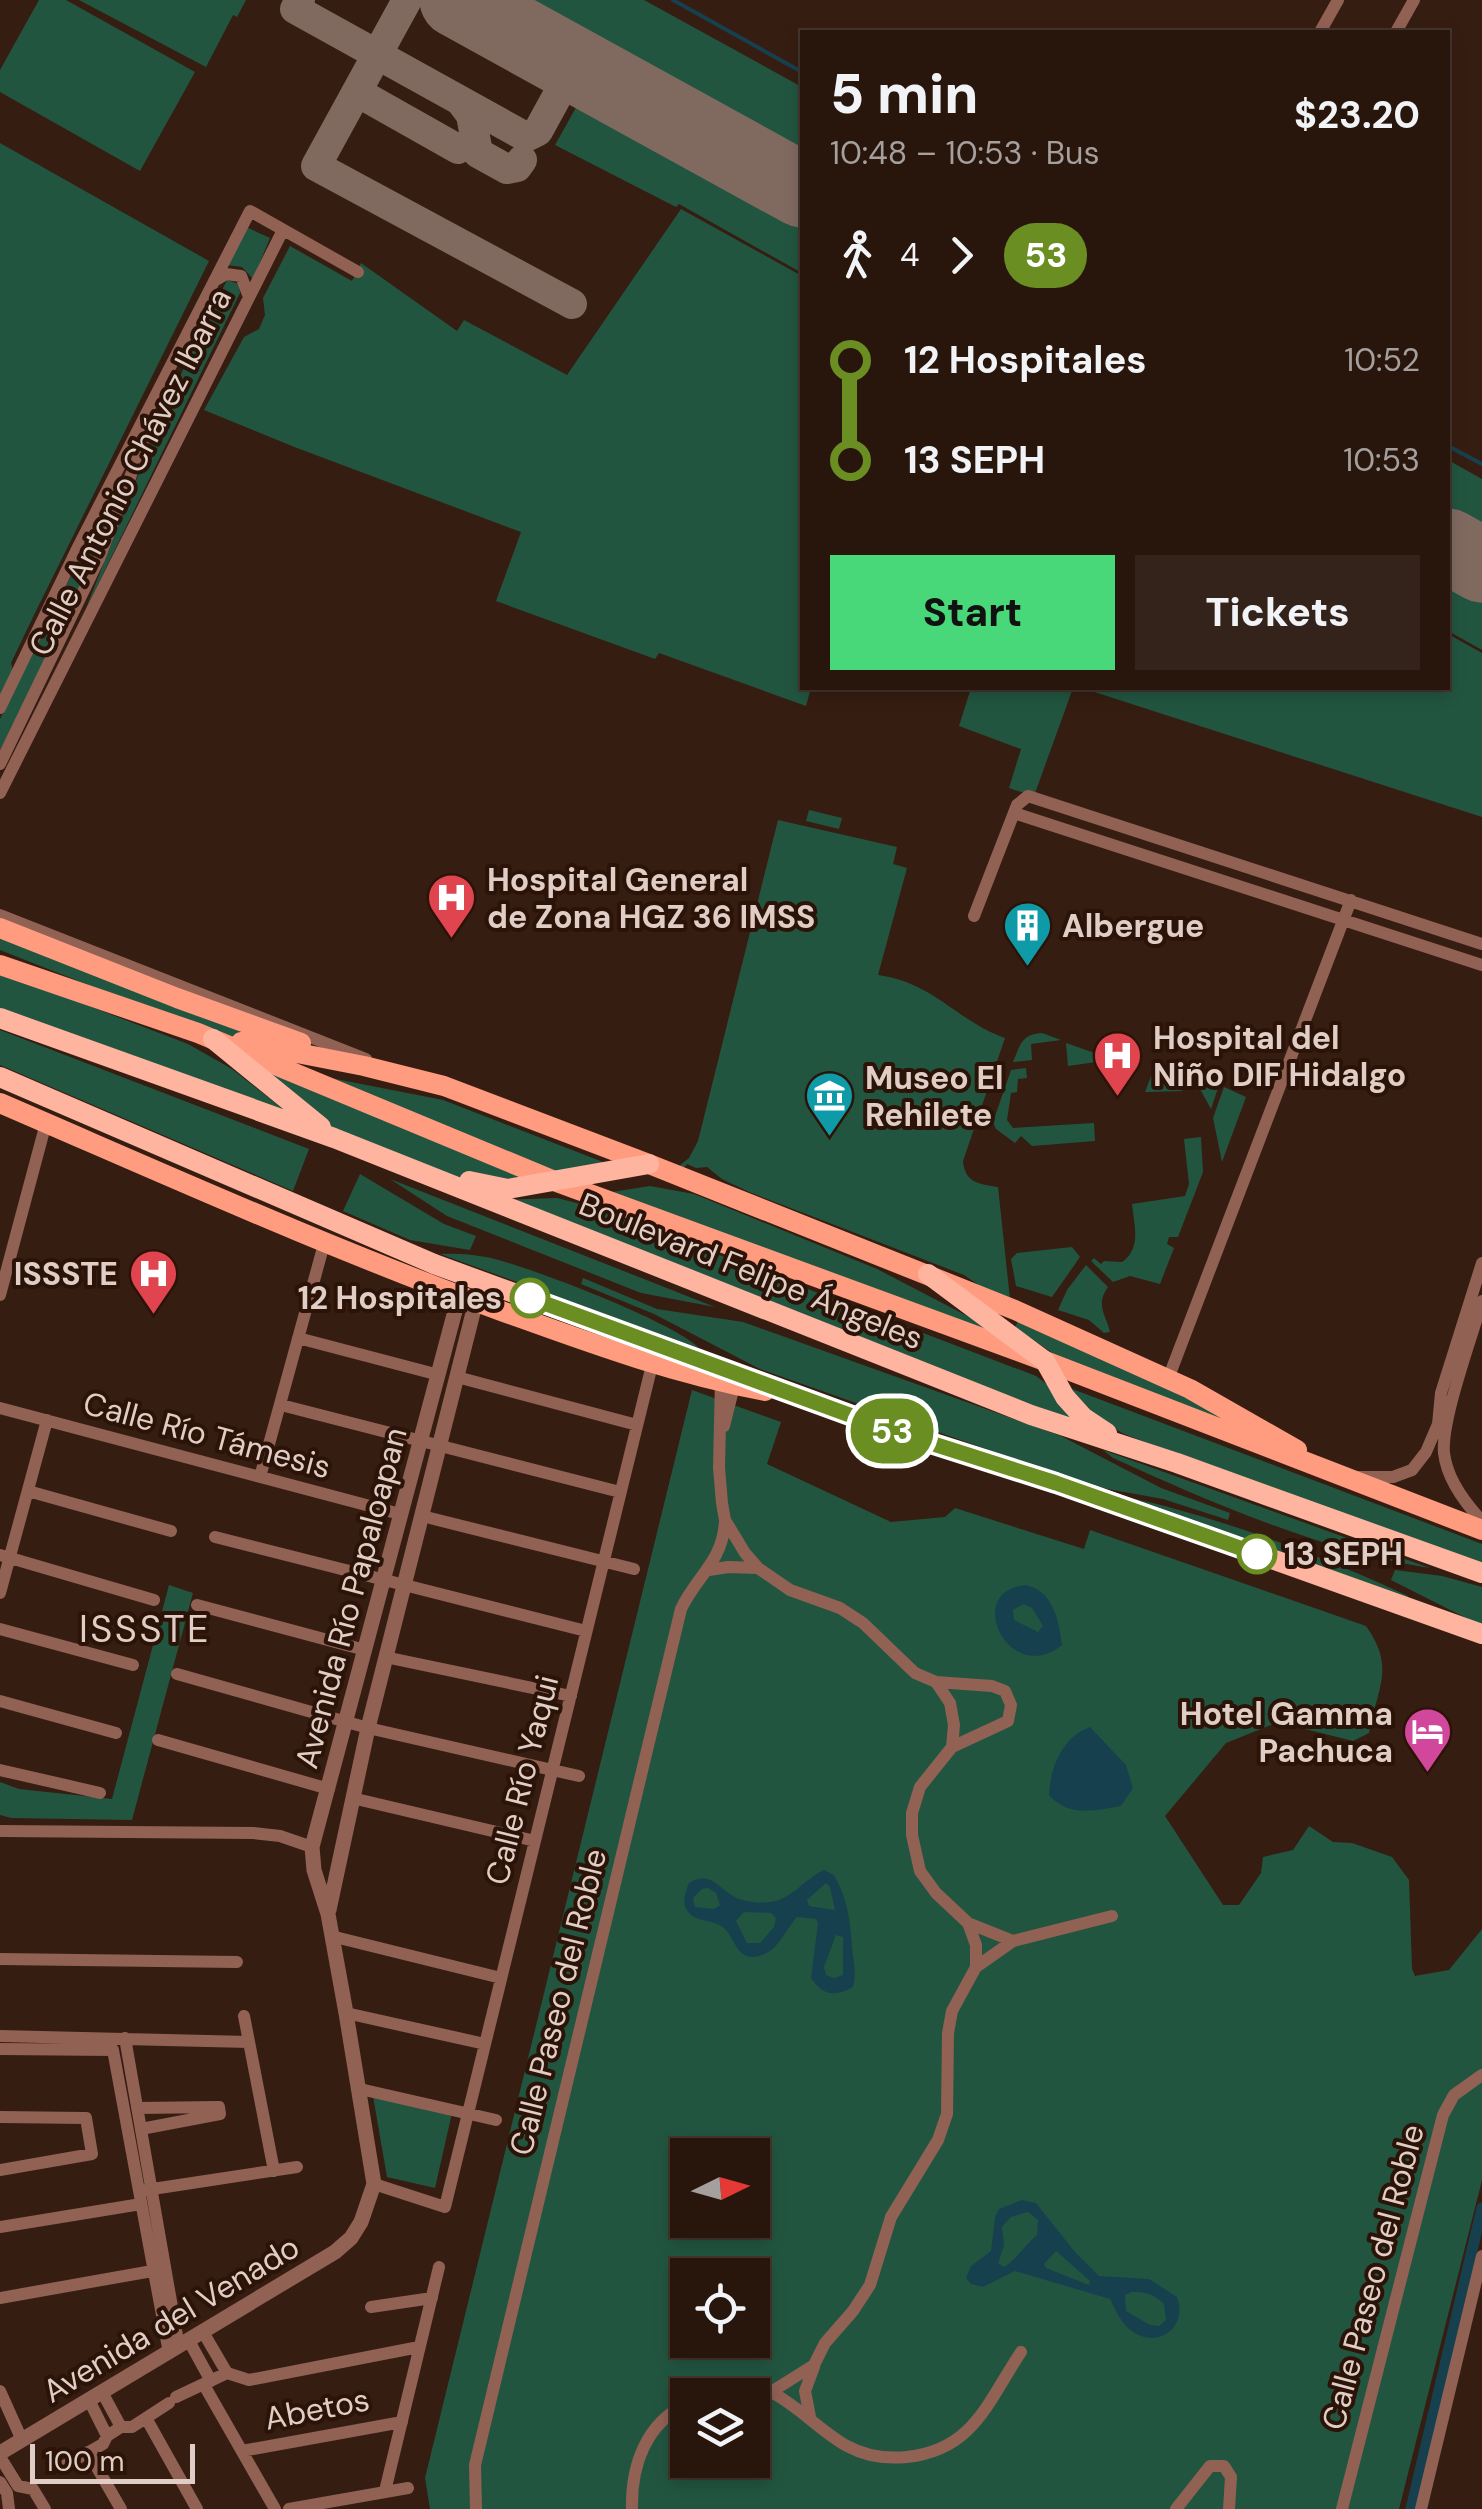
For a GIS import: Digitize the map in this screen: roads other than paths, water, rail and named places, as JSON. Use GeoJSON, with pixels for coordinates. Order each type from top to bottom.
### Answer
{"type":"FeatureCollection","features":[{"type":"Feature","properties":{"kind":"highway","name":"Boulevard Felipe Ángeles"},"geometry":{"type":"LineString","coordinates":[[0,1018],[334,1138],[1032,1415],[1482,1573]]}},
{"type":"Feature","properties":{"kind":"highway"},"geometry":{"type":"LineString","coordinates":[[205,1036],[334,1138]]}},
{"type":"Feature","properties":{"kind":"highway"},"geometry":{"type":"LineString","coordinates":[[0,1077],[434,1264],[729,1378],[801,1398],[1092,1496],[1482,1634]]}},
{"type":"Feature","properties":{"kind":"highway"},"geometry":{"type":"LineString","coordinates":[[385,1159],[425,1166],[485,1186],[508,1188],[649,1164]]}},
{"type":"Feature","properties":{"kind":"highway"},"geometry":{"type":"LineString","coordinates":[[928,1274],[1045,1362],[1065,1397],[1083,1417],[1103,1431],[1160,1453],[1177,1464]]}},
{"type":"Feature","properties":{"kind":"main road"},"geometry":{"type":"LineString","coordinates":[[0,928],[176,998],[364,1066]]}},
{"type":"Feature","properties":{"kind":"main road"},"geometry":{"type":"LineString","coordinates":[[4,964],[205,1036],[557,1182],[1045,1362],[1482,1530]]}},
{"type":"Feature","properties":{"kind":"main road"},"geometry":{"type":"LineString","coordinates":[[205,1036],[364,1066],[444,1086],[649,1164],[928,1274],[1168,1379],[1284,1440],[1332,1472]]}},
{"type":"Feature","properties":{"kind":"main road"},"geometry":{"type":"LineString","coordinates":[[0,1089],[130,1146],[324,1244],[652,1365],[729,1378]]}},
{"type":"Feature","properties":{"kind":"main road"},"geometry":{"type":"LineString","coordinates":[[0,1104],[246,1206]]}},
{"type":"Feature","properties":{"kind":"main road"},"geometry":{"type":"LineString","coordinates":[[130,1146],[178,1152]]}},
{"type":"Feature","properties":{"kind":"street"},"geometry":{"type":"LineString","coordinates":[[1321,30],[1338,0]]}},
{"type":"Feature","properties":{"kind":"street"},"geometry":{"type":"LineString","coordinates":[[1397,30],[1414,0]]}},
{"type":"Feature","properties":{"kind":"street","name":"Calle Antonio Chávez Ibarra"},"geometry":{"type":"LineString","coordinates":[[0,708],[250,211],[284,230],[0,793]]}},
{"type":"Feature","properties":{"kind":"street"},"geometry":{"type":"LineString","coordinates":[[284,230],[358,272]]}},
{"type":"Feature","properties":{"kind":"street"},"geometry":{"type":"LineString","coordinates":[[214,281],[226,274],[241,276],[250,298]]}},
{"type":"Feature","properties":{"kind":"street"},"geometry":{"type":"LineString","coordinates":[[0,764],[99,559],[175,358]]}},
{"type":"Feature","properties":{"kind":"street"},"geometry":{"type":"LineString","coordinates":[[974,916],[1017,805],[1028,796],[1482,944]]}},
{"type":"Feature","properties":{"kind":"street"},"geometry":{"type":"LineString","coordinates":[[1014,813],[1482,965]]}},
{"type":"Feature","properties":{"kind":"street"},"geometry":{"type":"LineString","coordinates":[[1226,880],[1233,863]]}},
{"type":"Feature","properties":{"kind":"street"},"geometry":{"type":"LineString","coordinates":[[1168,1379],[1351,900]]}},
{"type":"Feature","properties":{"kind":"street"},"geometry":{"type":"LineString","coordinates":[[0,916],[259,1015],[317,1042],[444,1086]]}},
{"type":"Feature","properties":{"kind":"street"},"geometry":{"type":"LineString","coordinates":[[0,1295],[46,1123]]}},
{"type":"Feature","properties":{"kind":"street"},"geometry":{"type":"LineString","coordinates":[[260,1476],[324,1244]]}},
{"type":"Feature","properties":{"kind":"street"},"geometry":{"type":"LineString","coordinates":[[1332,1472],[1393,1477],[1412,1470],[1426,1452],[1438,1424],[1441,1393],[1482,1263]]}},
{"type":"Feature","properties":{"kind":"street","name":"Avenida Río Papaloapan"},"geometry":{"type":"LineString","coordinates":[[362,2222],[374,2184],[328,1914],[314,1870],[312,1847],[439,1375],[467,1299]]}},
{"type":"Feature","properties":{"kind":"street","name":"Avenida Río Papaloapan"},"geometry":{"type":"LineString","coordinates":[[328,1914],[385,1657],[457,1377],[467,1299]]}},
{"type":"Feature","properties":{"kind":"street"},"geometry":{"type":"LineString","coordinates":[[1482,1301],[1448,1422],[1444,1452],[1451,1480],[1482,1521]]}},
{"type":"Feature","properties":{"kind":"street"},"geometry":{"type":"LineString","coordinates":[[298,1338],[439,1375]]}},
{"type":"Feature","properties":{"kind":"street","name":"Calle Río Yaqui"},"geometry":{"type":"LineString","coordinates":[[374,2184],[446,2207],[652,1365]]}},
{"type":"Feature","properties":{"kind":"street"},"geometry":{"type":"LineString","coordinates":[[457,1377],[637,1424]]}},
{"type":"Feature","properties":{"kind":"street"},"geometry":{"type":"LineString","coordinates":[[729,1378],[719,1468],[725,1520],[758,1568],[790,1590],[852,1615],[915,1673],[936,1682],[1005,1690],[1011,1705],[1008,1722],[952,1746],[920,1786],[912,1813],[912,1835],[920,1871],[936,1894],[968,1923],[1013,1941]]}},
{"type":"Feature","properties":{"kind":"street"},"geometry":{"type":"LineString","coordinates":[[281,1405],[620,1492]]}},
{"type":"Feature","properties":{"kind":"street","name":"Calle Río Támesis"},"geometry":{"type":"LineString","coordinates":[[0,1408],[400,1514]]}},
{"type":"Feature","properties":{"kind":"street"},"geometry":{"type":"LineString","coordinates":[[0,1593],[5,1556],[47,1420]]}},
{"type":"Feature","properties":{"kind":"street"},"geometry":{"type":"LineString","coordinates":[[28,1491],[170,1531]]}},
{"type":"Feature","properties":{"kind":"street"},"geometry":{"type":"LineString","coordinates":[[422,1516],[634,1569]]}},
{"type":"Feature","properties":{"kind":"street","name":"Calle Paseo del Roble"},"geometry":{"type":"LineString","coordinates":[[476,2509],[475,2465],[681,1608],[724,1540],[725,1520]]}},
{"type":"Feature","properties":{"kind":"street"},"geometry":{"type":"LineString","coordinates":[[215,1537],[586,1631]]}},
{"type":"Feature","properties":{"kind":"street"},"geometry":{"type":"LineString","coordinates":[[5,1556],[154,1600]]}},
{"type":"Feature","properties":{"kind":"street"},"geometry":{"type":"LineString","coordinates":[[708,1570],[758,1568]]}},
{"type":"Feature","properties":{"kind":"street"},"geometry":{"type":"LineString","coordinates":[[198,1604],[365,1650]]}},
{"type":"Feature","properties":{"kind":"street"},"geometry":{"type":"LineString","coordinates":[[0,1629],[133,1664]]}},
{"type":"Feature","properties":{"kind":"street"},"geometry":{"type":"LineString","coordinates":[[385,1657],[570,1696]]}},
{"type":"Feature","properties":{"kind":"street"},"geometry":{"type":"LineString","coordinates":[[177,1674],[368,1728],[579,1776]]}},
{"type":"Feature","properties":{"kind":"street"},"geometry":{"type":"LineString","coordinates":[[936,1682],[950,1703],[952,1746]]}},
{"type":"Feature","properties":{"kind":"street"},"geometry":{"type":"LineString","coordinates":[[0,1700],[116,1733]]}},
{"type":"Feature","properties":{"kind":"street"},"geometry":{"type":"LineString","coordinates":[[158,1740],[329,1789]]}},
{"type":"Feature","properties":{"kind":"street"},"geometry":{"type":"LineString","coordinates":[[0,1770],[100,1793]]}},
{"type":"Feature","properties":{"kind":"street"},"geometry":{"type":"LineString","coordinates":[[352,1798],[535,1841]]}},
{"type":"Feature","properties":{"kind":"street"},"geometry":{"type":"LineString","coordinates":[[0,1831],[253,1833],[280,1836],[312,1847]]}},
{"type":"Feature","properties":{"kind":"street"},"geometry":{"type":"LineString","coordinates":[[810,2417],[804,2391],[814,2366],[825,2343],[854,2311],[870,2285],[891,2218],[938,2140],[948,2114],[948,2033],[952,2011],[976,1968],[1013,1941],[1112,1916]]}},
{"type":"Feature","properties":{"kind":"street"},"geometry":{"type":"LineString","coordinates":[[968,1923],[976,1945],[976,1968]]}},
{"type":"Feature","properties":{"kind":"street"},"geometry":{"type":"LineString","coordinates":[[331,1936],[502,1978]]}},
{"type":"Feature","properties":{"kind":"street"},"geometry":{"type":"LineString","coordinates":[[0,1960],[237,1962]]}},
{"type":"Feature","properties":{"kind":"street"},"geometry":{"type":"LineString","coordinates":[[346,2013],[485,2044]]}},
{"type":"Feature","properties":{"kind":"street"},"geometry":{"type":"LineString","coordinates":[[244,2016],[274,2171]]}},
{"type":"Feature","properties":{"kind":"street"},"geometry":{"type":"LineString","coordinates":[[0,2036],[249,2042]]}},
{"type":"Feature","properties":{"kind":"street"},"geometry":{"type":"LineString","coordinates":[[125,2038],[141,2129],[143,2195]]}},
{"type":"Feature","properties":{"kind":"street"},"geometry":{"type":"LineString","coordinates":[[0,2049],[112,2050],[159,2270],[185,2343],[275,2509]]}},
{"type":"Feature","properties":{"kind":"street","name":"Calle Paseo del Roble"},"geometry":{"type":"LineString","coordinates":[[1342,2509],[1443,2116],[1454,2095],[1482,2076]]}},
{"type":"Feature","properties":{"kind":"street"},"geometry":{"type":"LineString","coordinates":[[360,2088],[496,2120]]}},
{"type":"Feature","properties":{"kind":"street"},"geometry":{"type":"LineString","coordinates":[[137,2108],[219,2107],[220,2114],[141,2129]]}},
{"type":"Feature","properties":{"kind":"street"},"geometry":{"type":"LineString","coordinates":[[0,2117],[86,2118],[92,2154],[0,2170]]}},
{"type":"Feature","properties":{"kind":"street"},"geometry":{"type":"LineString","coordinates":[[0,2228],[143,2195],[297,2167]]}},
{"type":"Feature","properties":{"kind":"street","name":"Avenida del Venado"},"geometry":{"type":"LineString","coordinates":[[0,2455],[336,2252],[362,2222]]}},
{"type":"Feature","properties":{"kind":"street"},"geometry":{"type":"LineString","coordinates":[[1421,2509],[1482,2258]]}},
{"type":"Feature","properties":{"kind":"street"},"geometry":{"type":"LineString","coordinates":[[385,2491],[440,2267]]}},
{"type":"Feature","properties":{"kind":"street"},"geometry":{"type":"LineString","coordinates":[[0,2298],[159,2270]]}},
{"type":"Feature","properties":{"kind":"street"},"geometry":{"type":"LineString","coordinates":[[371,2307],[432,2298]]}},
{"type":"Feature","properties":{"kind":"street"},"geometry":{"type":"LineString","coordinates":[[185,2343],[228,2373],[248,2380],[419,2347]]}},
{"type":"Feature","properties":{"kind":"street"},"geometry":{"type":"LineString","coordinates":[[814,2366],[771,2392],[846,2446],[887,2459],[926,2455],[951,2445],[974,2426],[1022,2352]]}},
{"type":"Feature","properties":{"kind":"street"},"geometry":{"type":"LineString","coordinates":[[64,2466],[103,2444],[120,2427],[132,2427],[172,2400],[228,2373]]}},
{"type":"Feature","properties":{"kind":"street"},"geometry":{"type":"LineString","coordinates":[[0,2391],[22,2440]]}},
{"type":"Feature","properties":{"kind":"street"},"geometry":{"type":"LineString","coordinates":[[95,2396],[120,2427]]}},
{"type":"Feature","properties":{"kind":"street"},"geometry":{"type":"LineString","coordinates":[[95,2396],[107,2436]]}},
{"type":"Feature","properties":{"kind":"street"},"geometry":{"type":"LineString","coordinates":[[632,2509],[636,2464],[647,2440],[670,2414]]}},
{"type":"Feature","properties":{"kind":"street"},"geometry":{"type":"LineString","coordinates":[[146,2418],[197,2509]]}},
{"type":"Feature","properties":{"kind":"street","name":"Abetos"},"geometry":{"type":"LineString","coordinates":[[242,2452],[402,2422]]}},
{"type":"Feature","properties":{"kind":"street"},"geometry":{"type":"LineString","coordinates":[[88,2452],[121,2509]]}},
{"type":"Feature","properties":{"kind":"street"},"geometry":{"type":"LineString","coordinates":[[0,2455],[9,2509]]}},
{"type":"Feature","properties":{"kind":"street"},"geometry":{"type":"LineString","coordinates":[[1176,2509],[1210,2466],[1224,2466],[1231,2477],[1229,2509]]}},
{"type":"Feature","properties":{"kind":"street"},"geometry":{"type":"LineString","coordinates":[[8,2487],[33,2489],[44,2509]]}},
{"type":"Feature","properties":{"kind":"street"},"geometry":{"type":"LineString","coordinates":[[288,2509],[408,2488]]}},
{"type":"Feature","properties":{"kind":"water"},"geometry":{"type":"Polygon","coordinates":[[[1026,1585],[1043,1593],[1056,1617],[1062,1645],[1043,1655],[1025,1654],[1010,1646],[995,1618],[997,1603],[1007,1591],[1026,1585]],[[1024,1604],[1013,1610],[1014,1620],[1038,1632],[1043,1626],[1032,1608],[1024,1604]]]}},
{"type":"Feature","properties":{"kind":"water"},"geometry":{"type":"Polygon","coordinates":[[[1090,1727],[1126,1765],[1133,1788],[1121,1806],[1091,1811],[1073,1809],[1049,1795],[1059,1755],[1072,1738],[1090,1727]]]}},
{"type":"Feature","properties":{"kind":"water"},"geometry":{"type":"Polygon","coordinates":[[[824,1870],[834,1875],[848,1910],[855,1976],[853,1987],[841,1992],[825,1991],[811,1978],[816,1919],[797,1917],[772,1950],[752,1957],[738,1949],[721,1926],[693,1916],[685,1906],[689,1883],[702,1878],[738,1898],[765,1903],[784,1897],[824,1870]],[[826,1883],[807,1900],[809,1906],[835,1910],[826,1883]],[[702,1889],[693,1898],[695,1907],[714,1909],[720,1905],[716,1893],[702,1889]],[[744,1912],[736,1921],[747,1943],[760,1943],[774,1927],[776,1918],[771,1913],[744,1912]],[[836,1935],[824,1967],[826,1975],[843,1975],[843,1937],[836,1935]]]}},
{"type":"Feature","properties":{"kind":"water"},"geometry":{"type":"Polygon","coordinates":[[[1022,2200],[1036,2203],[1099,2276],[1149,2279],[1177,2297],[1175,2326],[1161,2336],[1143,2337],[1125,2325],[1110,2299],[1015,2271],[983,2287],[971,2284],[966,2278],[971,2266],[991,2251],[999,2209],[1022,2200]],[[1028,2212],[1011,2217],[1002,2227],[1004,2246],[998,2263],[1004,2267],[1037,2235],[1038,2220],[1028,2212]],[[1056,2251],[1044,2264],[1089,2285],[1090,2281],[1056,2251]],[[1150,2294],[1125,2295],[1126,2311],[1150,2325],[1159,2326],[1166,2320],[1164,2304],[1150,2294]]]}},
{"type":"Feature","properties":{"kind":"waterway"},"geometry":{"type":"LineString","coordinates":[[673,0],[800,71]]}},
{"type":"Feature","properties":{"kind":"waterway"},"geometry":{"type":"LineString","coordinates":[[1450,447],[1482,464]]}},
{"type":"Feature","properties":{"kind":"waterway"},"geometry":{"type":"LineString","coordinates":[[1411,2509],[1482,2208]]}},
{"type":"Feature","properties":{"kind":"place","name":"Hospital General de Zona HGZ 36 IMSS"},"geometry":{"type":"Point","coordinates":[452,940]}},
{"type":"Feature","properties":{"kind":"place","name":"Albergue"},"geometry":{"type":"Point","coordinates":[1027,968]}},
{"type":"Feature","properties":{"kind":"place","name":"Hospital del Niño DIF Hidalgo"},"geometry":{"type":"Point","coordinates":[1118,1098]}},
{"type":"Feature","properties":{"kind":"place","name":"Museo El Rehilete"},"geometry":{"type":"Point","coordinates":[830,1138]}},
{"type":"Feature","properties":{"kind":"place","name":"12 Hospitales"},"geometry":{"type":"Point","coordinates":[530,1298]}},
{"type":"Feature","properties":{"kind":"place","name":"ISSSTE"},"geometry":{"type":"Point","coordinates":[153,1316]}},
{"type":"Feature","properties":{"kind":"place","name":"13 SEPH"},"geometry":{"type":"Point","coordinates":[1257,1554]}},
{"type":"Feature","properties":{"kind":"place","name":"Hotel Gamma Pachuca"},"geometry":{"type":"Point","coordinates":[1428,1774]}},
{"type":"Feature","properties":{"kind":"district","name":"ISSSTE"},"geometry":{"type":"Point","coordinates":[145,1629]}}]}
